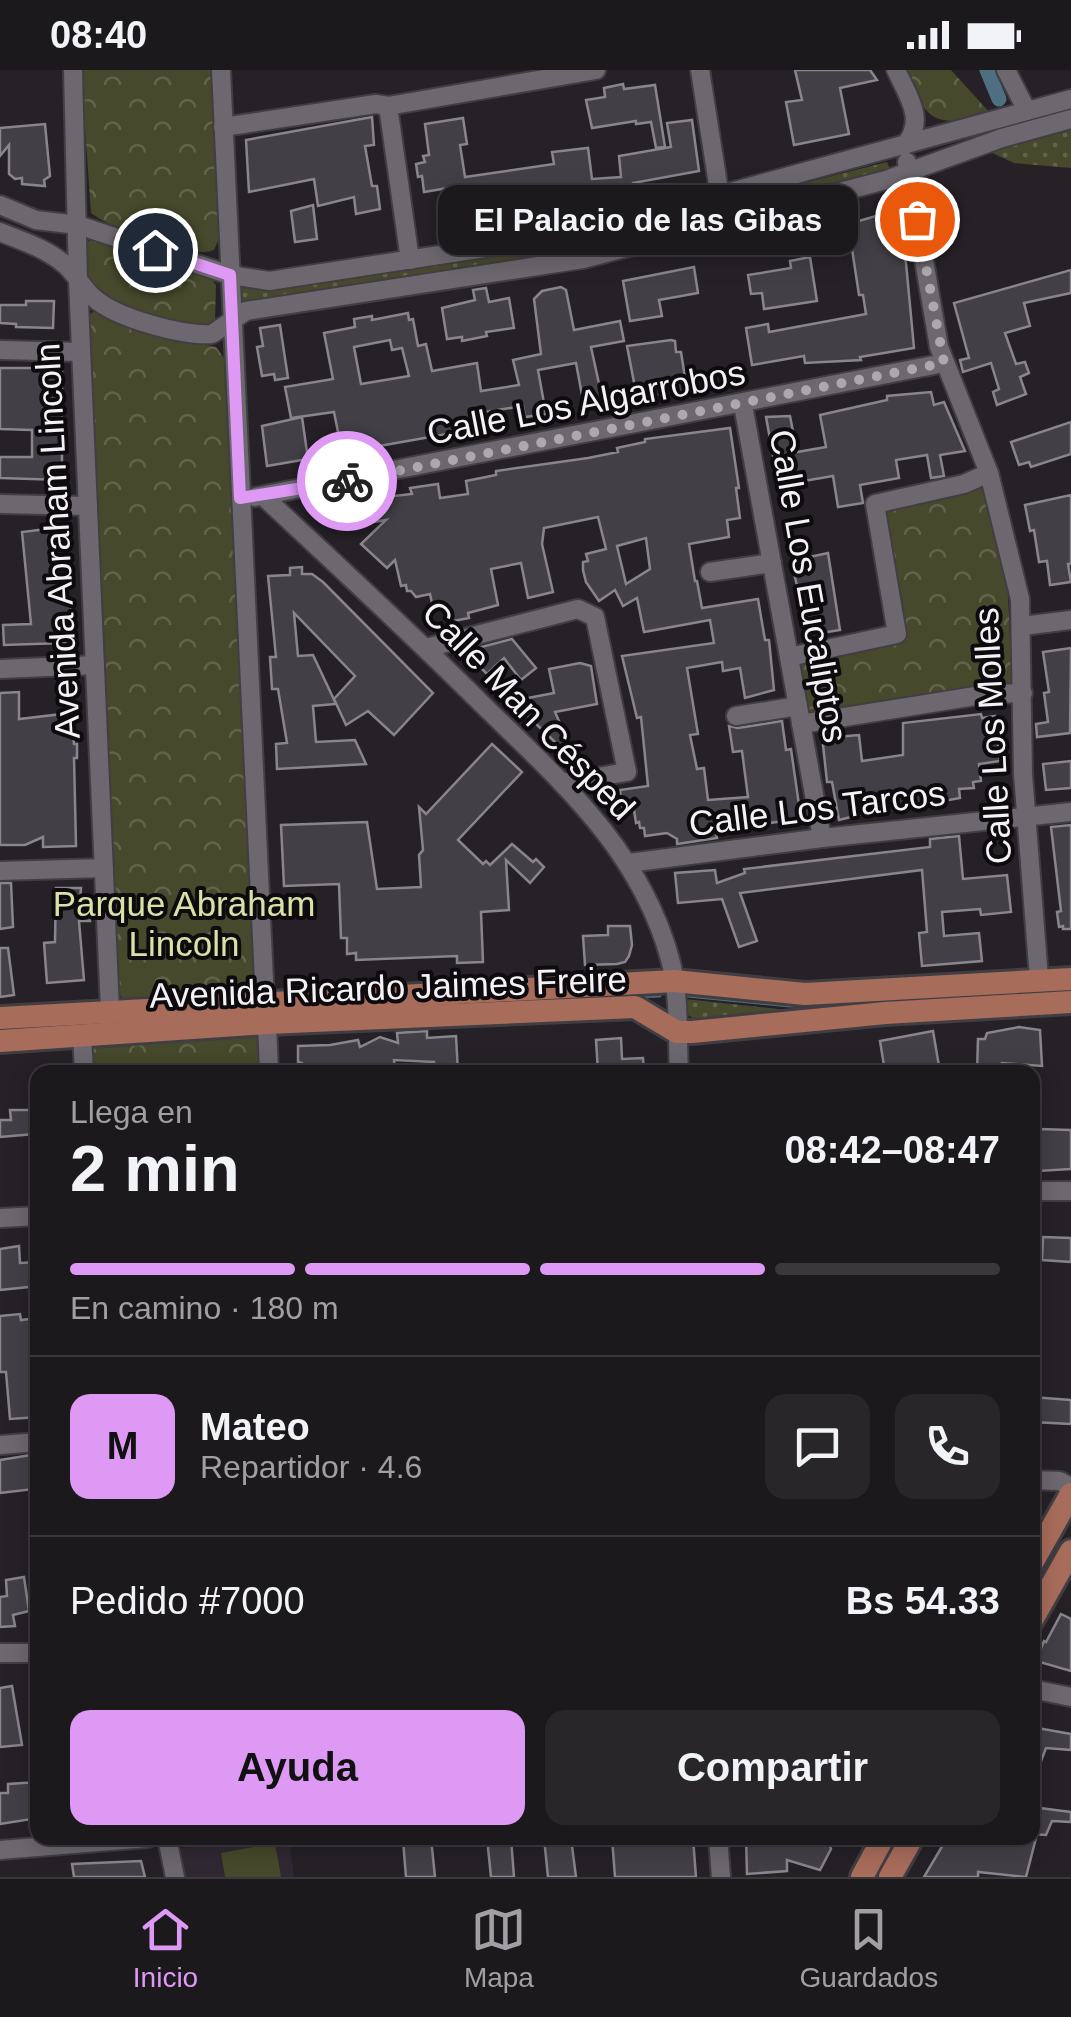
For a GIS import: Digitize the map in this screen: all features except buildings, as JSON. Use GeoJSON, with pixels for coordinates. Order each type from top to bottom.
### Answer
{"type":"FeatureCollection","features":[{"type":"Feature","properties":{"kind":"main road","name":"Avenida Ricardo Jaimes Freire"},"geometry":{"type":"LineString","coordinates":[[0,1041],[266,1012],[674,981],[805,994],[1071,978]]}},
{"type":"Feature","properties":{"kind":"main road"},"geometry":{"type":"LineString","coordinates":[[677,1032],[722,1031],[885,1012],[1071,1002]]}},
{"type":"Feature","properties":{"kind":"main road","name":"Avenida Ricardo Jaimes Freire"},"geometry":{"type":"LineString","coordinates":[[0,1018],[110,1010],[635,1007],[677,1032]]}},
{"type":"Feature","properties":{"kind":"main road"},"geometry":{"type":"LineString","coordinates":[[1040,1549],[1071,1491]]}},
{"type":"Feature","properties":{"kind":"main road"},"geometry":{"type":"LineString","coordinates":[[1040,1606],[1071,1551]]}},
{"type":"Feature","properties":{"kind":"main road"},"geometry":{"type":"LineString","coordinates":[[862,1877],[879,1845]]}},
{"type":"Feature","properties":{"kind":"main road"},"geometry":{"type":"LineString","coordinates":[[890,1877],[908,1845]]}},
{"type":"Feature","properties":{"kind":"street","name":"Avenida Abraham Lincoln"},"geometry":{"type":"LineString","coordinates":[[73,70],[78,280],[110,1010]]}},
{"type":"Feature","properties":{"kind":"street"},"geometry":{"type":"LineString","coordinates":[[220,70],[269,1065]]}},
{"type":"Feature","properties":{"kind":"street"},"geometry":{"type":"LineString","coordinates":[[223,127],[376,104],[388,106],[506,78],[596,70]]}},
{"type":"Feature","properties":{"kind":"street"},"geometry":{"type":"LineString","coordinates":[[700,70],[720,197]]}},
{"type":"Feature","properties":{"kind":"street"},"geometry":{"type":"LineString","coordinates":[[896,70],[915,111],[916,126],[904,146]]}},
{"type":"Feature","properties":{"kind":"street"},"geometry":{"type":"LineString","coordinates":[[1006,70],[1026,111]]}},
{"type":"Feature","properties":{"kind":"street"},"geometry":{"type":"LineString","coordinates":[[0,205],[36,220],[78,224],[230,275],[269,281],[577,234],[1071,98]]}},
{"type":"Feature","properties":{"kind":"street"},"geometry":{"type":"LineString","coordinates":[[388,106],[410,260]]}},
{"type":"Feature","properties":{"kind":"street"},"geometry":{"type":"LineString","coordinates":[[915,111],[935,124],[960,130]]}},
{"type":"Feature","properties":{"kind":"street"},"geometry":{"type":"LineString","coordinates":[[0,232],[52,255],[102,304],[157,326],[212,334],[246,311],[583,259],[908,173],[1002,138],[1071,118]]}},
{"type":"Feature","properties":{"kind":"street","name":"Calle Los Molles"},"geometry":{"type":"LineString","coordinates":[[904,146],[944,363],[989,474],[1020,599],[1026,818],[1038,979]]}},
{"type":"Feature","properties":{"kind":"street"},"geometry":{"type":"LineString","coordinates":[[0,350],[81,352]]}},
{"type":"Feature","properties":{"kind":"street","name":"Calle Los Algarrobos"},"geometry":{"type":"LineString","coordinates":[[240,498],[264,497],[944,363]]}},
{"type":"Feature","properties":{"kind":"street","name":"Calle Los Eucaliptos"},"geometry":{"type":"LineString","coordinates":[[743,405],[822,838]]}},
{"type":"Feature","properties":{"kind":"street"},"geometry":{"type":"LineString","coordinates":[[789,656],[897,634],[875,504],[964,484],[989,474]]}},
{"type":"Feature","properties":{"kind":"street","name":"Calle Man Césped"},"geometry":{"type":"LineString","coordinates":[[264,497],[426,648],[598,820],[629,863],[662,934],[674,981],[679,1065]]}},
{"type":"Feature","properties":{"kind":"street"},"geometry":{"type":"LineString","coordinates":[[0,504],[88,506]]}},
{"type":"Feature","properties":{"kind":"street"},"geometry":{"type":"LineString","coordinates":[[710,572],[772,563]]}},
{"type":"Feature","properties":{"kind":"street"},"geometry":{"type":"LineString","coordinates":[[426,648],[578,610],[595,617],[627,772],[562,782]]}},
{"type":"Feature","properties":{"kind":"street"},"geometry":{"type":"LineString","coordinates":[[1023,626],[1071,620]]}},
{"type":"Feature","properties":{"kind":"street"},"geometry":{"type":"LineString","coordinates":[[0,669],[95,665]]}},
{"type":"Feature","properties":{"kind":"street"},"geometry":{"type":"LineString","coordinates":[[736,716],[800,715],[1023,693]]}},
{"type":"Feature","properties":{"kind":"street","name":"Calle Los Tarcos"},"geometry":{"type":"LineString","coordinates":[[629,863],[1071,812]]}},
{"type":"Feature","properties":{"kind":"street"},"geometry":{"type":"LineString","coordinates":[[0,871],[104,868]]}},
{"type":"Feature","properties":{"kind":"street"},"geometry":{"type":"LineString","coordinates":[[82,1035],[84,1065]]}},
{"type":"Feature","properties":{"kind":"street"},"geometry":{"type":"LineString","coordinates":[[1040,1191],[1071,1191]]}},
{"type":"Feature","properties":{"kind":"street"},"geometry":{"type":"LineString","coordinates":[[0,1218],[30,1216]]}},
{"type":"Feature","properties":{"kind":"street"},"geometry":{"type":"LineString","coordinates":[[0,1445],[30,1443]]}},
{"type":"Feature","properties":{"kind":"street"},"geometry":{"type":"LineString","coordinates":[[1040,1480],[1060,1481],[1071,1491]]}},
{"type":"Feature","properties":{"kind":"street"},"geometry":{"type":"LineString","coordinates":[[0,1653],[30,1652]]}},
{"type":"Feature","properties":{"kind":"street"},"geometry":{"type":"LineString","coordinates":[[1040,1691],[1071,1697]]}},
{"type":"Feature","properties":{"kind":"street"},"geometry":{"type":"LineString","coordinates":[[0,1850],[62,1845]]}},
{"type":"Feature","properties":{"kind":"street"},"geometry":{"type":"LineString","coordinates":[[168,1845],[175,1877]]}},
{"type":"Feature","properties":{"kind":"street"},"geometry":{"type":"LineString","coordinates":[[719,1845],[721,1877]]}},
{"type":"Feature","properties":{"kind":"shaded area"},"geometry":{"type":"Polygon","coordinates":[[[290,1845],[294,1877],[181,1877],[178,1850],[290,1845]]]}},
{"type":"Feature","properties":{"kind":"green space"},"geometry":{"type":"Polygon","coordinates":[[[81,70],[213,70],[220,237],[214,250],[170,247],[115,227],[91,213],[81,70]]]}},
{"type":"Feature","properties":{"kind":"green space"},"geometry":{"type":"Polygon","coordinates":[[[904,70],[951,70],[991,114],[956,120],[935,117],[920,101],[904,70]]]}},
{"type":"Feature","properties":{"kind":"green space"},"geometry":{"type":"Polygon","coordinates":[[[1071,127],[1071,168],[1014,163],[988,151],[1071,127]]]}},
{"type":"Feature","properties":{"kind":"green space"},"geometry":{"type":"Polygon","coordinates":[[[887,162],[887,172],[585,252],[242,304],[241,287],[264,289],[581,240],[887,162]]]}},
{"type":"Feature","properties":{"kind":"green space"},"geometry":{"type":"Polygon","coordinates":[[[95,238],[208,275],[216,285],[215,323],[187,323],[148,314],[98,290],[90,281],[87,267],[88,241],[95,238]]]}},
{"type":"Feature","properties":{"kind":"green space","name":"Parque Abraham Lincoln"},"geometry":{"type":"Polygon","coordinates":[[[101,311],[174,339],[216,347],[224,358],[256,979],[244,991],[132,1001],[123,999],[116,990],[86,318],[101,311]]]}},
{"type":"Feature","properties":{"kind":"green space"},"geometry":{"type":"Polygon","coordinates":[[[976,487],[987,494],[1008,594],[1012,686],[807,715],[799,660],[901,640],[883,514],[886,508],[976,487]]]}},
{"type":"Feature","properties":{"kind":"green space"},"geometry":{"type":"Polygon","coordinates":[[[685,999],[788,1010],[835,1010],[702,1024],[685,1013],[685,999]]]}},
{"type":"Feature","properties":{"kind":"green space","name":"Parque Abraham Lincoln"},"geometry":{"type":"Polygon","coordinates":[[[254,1033],[261,1065],[90,1065],[93,1045],[254,1033]]]}},
{"type":"Feature","properties":{"kind":"green space"},"geometry":{"type":"Polygon","coordinates":[[[275,1845],[281,1877],[225,1877],[221,1853],[275,1845]]]}},
{"type":"Feature","properties":{"kind":"waterway"},"geometry":{"type":"LineString","coordinates":[[987,70],[999,99]]}},
{"type":"Feature","properties":{"kind":"waterway"},"geometry":{"type":"LineString","coordinates":[[939,999],[1048,992]]}},
{"type":"Feature","properties":{"kind":"waterway"},"geometry":{"type":"LineString","coordinates":[[632,996],[659,995]]}},
{"type":"Feature","properties":{"kind":"waterway"},"geometry":{"type":"LineString","coordinates":[[688,995],[790,1005],[878,1002]]}},
{"type":"Feature","properties":{"kind":"waterway"},"geometry":{"type":"LineString","coordinates":[[532,1000],[591,998]]}},
{"type":"Feature","properties":{"kind":"waterway"},"geometry":{"type":"LineString","coordinates":[[0,1030],[32,1027]]}},
{"type":"Feature","properties":{"kind":"way so far"},"geometry":{"type":"LineString","coordinates":[[347,481],[944,363],[917,219]]}},
{"type":"Feature","properties":{"kind":"place","name":"El Palacio de las Gibas"},"geometry":{"type":"Point","coordinates":[917,219]}},
{"type":"Feature","properties":{"kind":"route"},"geometry":{"type":"LineString","coordinates":[[155,250],[230,275],[240,498],[347,481]]}}]}
